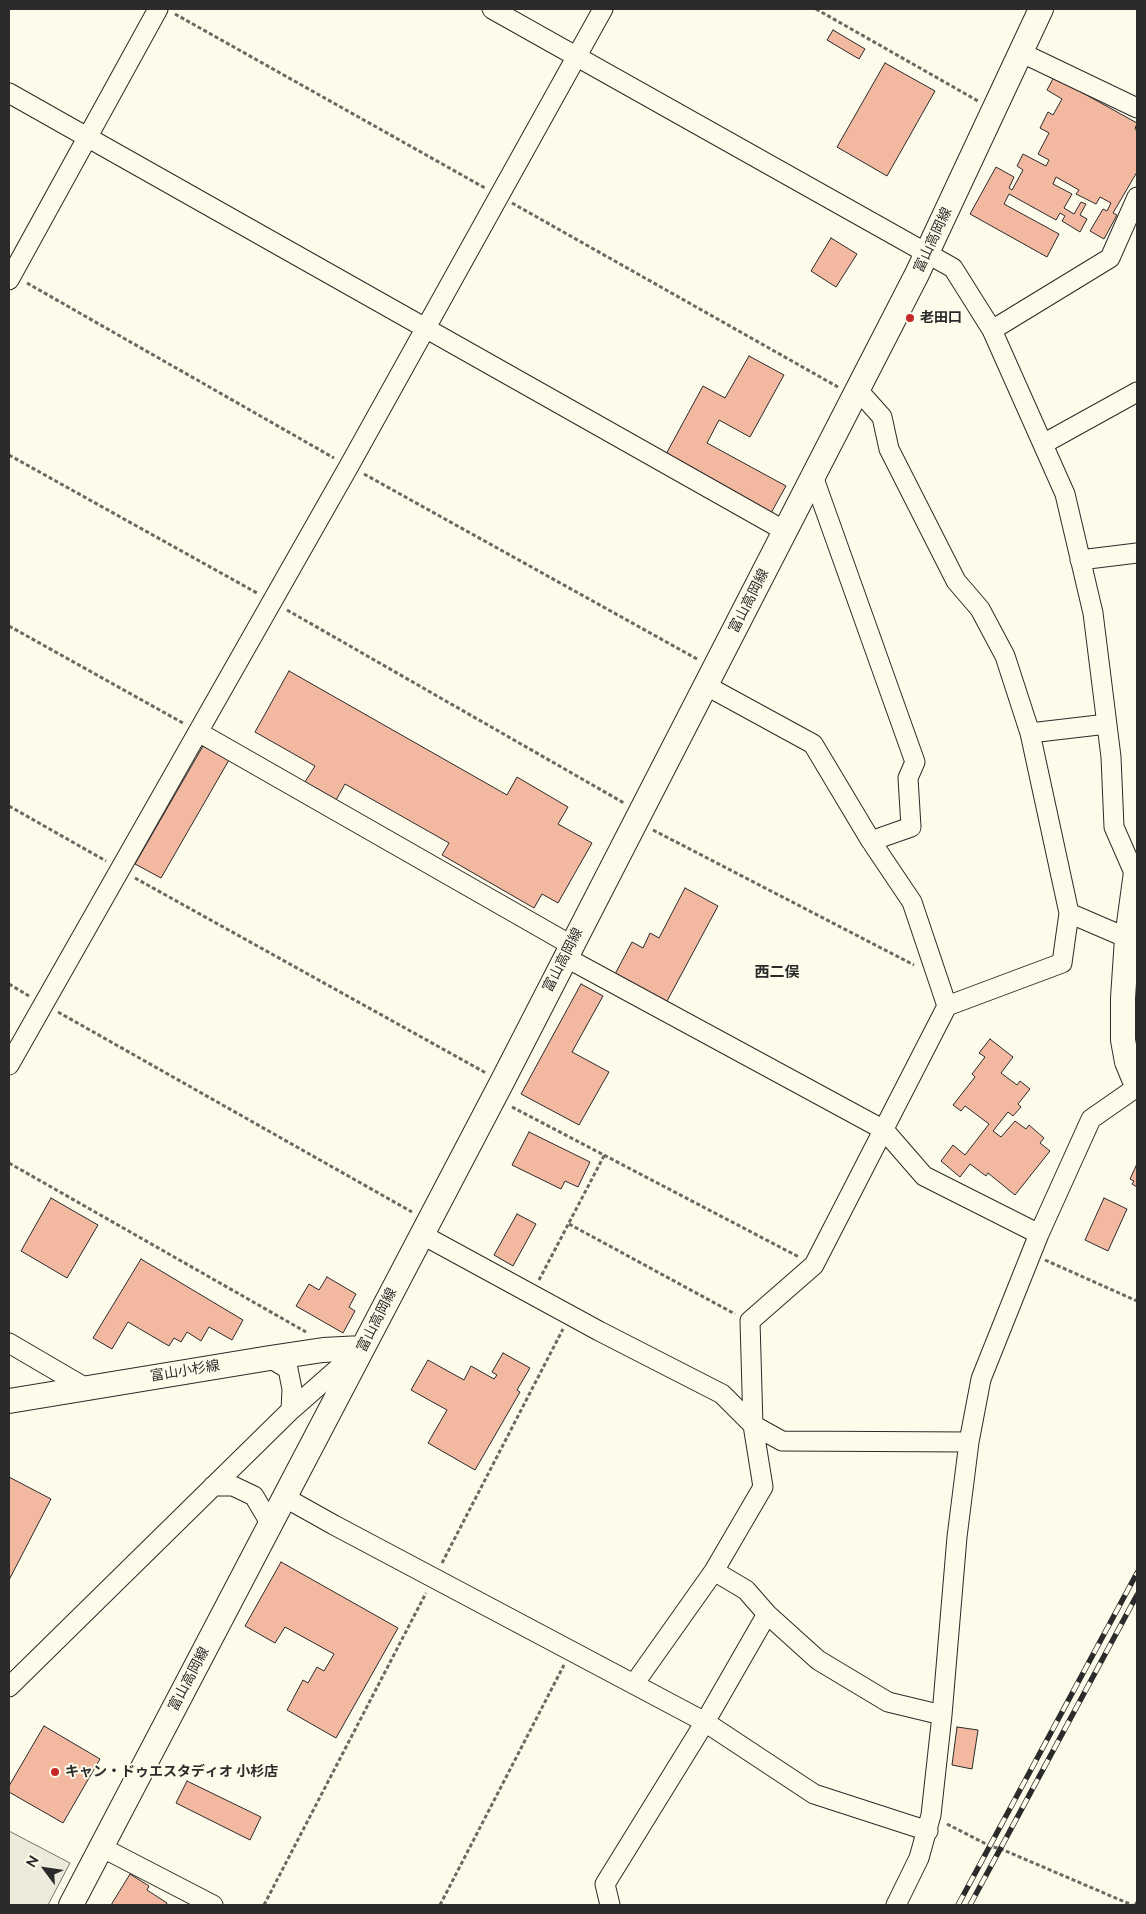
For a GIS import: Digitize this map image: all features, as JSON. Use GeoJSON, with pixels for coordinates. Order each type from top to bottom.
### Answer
{"type":"FeatureCollection","features":[{"type":"Feature","properties":{"kind":"main road","name":"富山高岡線"},"geometry":{"type":"LineString","coordinates":[[71,1905],[424,1228],[498,1090],[785,531],[927,252],[1041,9]]}},
{"type":"Feature","properties":{"kind":"main road"},"geometry":{"type":"LineString","coordinates":[[1136,870],[1127,938],[1123,998],[1123,1040],[1128,1062],[1137,1086]]}},
{"type":"Feature","properties":{"kind":"main road","name":"富山小杉線"},"geometry":{"type":"LineString","coordinates":[[9,1401],[270,1358],[324,1350],[362,1348]]}},
{"type":"Feature","properties":{"kind":"street"},"geometry":{"type":"LineString","coordinates":[[10,277],[158,9]]}},
{"type":"Feature","properties":{"kind":"street"},"geometry":{"type":"LineString","coordinates":[[492,9],[953,268],[992,330],[1065,494],[1092,613],[1111,757],[1114,827],[1136,870]]}},
{"type":"Feature","properties":{"kind":"street"},"geometry":{"type":"LineString","coordinates":[[9,1065],[120,869],[202,734],[272,601],[603,9]]}},
{"type":"Feature","properties":{"kind":"street"},"geometry":{"type":"LineString","coordinates":[[1020,52],[1137,108]]}},
{"type":"Feature","properties":{"kind":"street"},"geometry":{"type":"LineString","coordinates":[[9,94],[785,531]]}},
{"type":"Feature","properties":{"kind":"street"},"geometry":{"type":"LineString","coordinates":[[992,330],[1110,258],[1137,197]]}},
{"type":"Feature","properties":{"kind":"street"},"geometry":{"type":"LineString","coordinates":[[634,1684],[714,1571],[763,1487],[753,1425],[750,1321],[814,1265],[947,1006],[1062,963],[1068,913],[1030,732],[1005,656],[980,610],[956,581],[889,449],[882,418],[857,389]]}},
{"type":"Feature","properties":{"kind":"street"},"geometry":{"type":"LineString","coordinates":[[1043,444],[1137,392]]}},
{"type":"Feature","properties":{"kind":"street"},"geometry":{"type":"LineString","coordinates":[[813,476],[915,762],[908,778],[912,827],[871,841]]}},
{"type":"Feature","properties":{"kind":"street"},"geometry":{"type":"LineString","coordinates":[[1080,560],[1137,553]]}},
{"type":"Feature","properties":{"kind":"street"},"geometry":{"type":"LineString","coordinates":[[710,676],[813,744],[871,841],[912,902],[947,1006]]}},
{"type":"Feature","properties":{"kind":"street"},"geometry":{"type":"LineString","coordinates":[[1030,732],[1107,724]]}},
{"type":"Feature","properties":{"kind":"street"},"geometry":{"type":"LineString","coordinates":[[202,734],[568,951],[884,1130],[924,1176],[1039,1234]]}},
{"type":"Feature","properties":{"kind":"street"},"geometry":{"type":"LineString","coordinates":[[1068,913],[1127,938]]}},
{"type":"Feature","properties":{"kind":"street"},"geometry":{"type":"LineString","coordinates":[[896,1905],[919,1858],[929,1823],[942,1715],[957,1537],[969,1442],[981,1379],[1039,1234],[1091,1119],[1137,1086]]}},
{"type":"Feature","properties":{"kind":"street"},"geometry":{"type":"LineString","coordinates":[[424,1228],[532,1294],[722,1394],[753,1425],[782,1441],[969,1442]]}},
{"type":"Feature","properties":{"kind":"street"},"geometry":{"type":"LineString","coordinates":[[9,1343],[86,1388]]}},
{"type":"Feature","properties":{"kind":"street"},"geometry":{"type":"LineString","coordinates":[[9,1687],[291,1410],[362,1348]]}},
{"type":"Feature","properties":{"kind":"street"},"geometry":{"type":"LineString","coordinates":[[270,1358],[288,1369],[292,1389],[291,1410]]}},
{"type":"Feature","properties":{"kind":"street"},"geometry":{"type":"LineString","coordinates":[[212,1486],[233,1486],[254,1496],[270,1523]]}},
{"type":"Feature","properties":{"kind":"street"},"geometry":{"type":"LineString","coordinates":[[284,1497],[705,1722],[814,1794],[929,1823]]}},
{"type":"Feature","properties":{"kind":"street"},"geometry":{"type":"LineString","coordinates":[[714,1571],[746,1590],[768,1614],[818,1660],[888,1702],[942,1715]]}},
{"type":"Feature","properties":{"kind":"street"},"geometry":{"type":"LineString","coordinates":[[610,1905],[606,1884],[705,1722],[768,1614]]}},
{"type":"Feature","properties":{"kind":"street"},"geometry":{"type":"LineString","coordinates":[[101,1847],[213,1905]]}},
{"type":"Feature","properties":{"kind":"path"},"geometry":{"type":"LineString","coordinates":[[816,9],[994,110]]}},
{"type":"Feature","properties":{"kind":"path"},"geometry":{"type":"LineString","coordinates":[[10,277],[349,466],[710,676]]}},
{"type":"Feature","properties":{"kind":"path"},"geometry":{"type":"LineString","coordinates":[[9,455],[272,601],[638,816],[938,977]]}},
{"type":"Feature","properties":{"kind":"path"},"geometry":{"type":"LineString","coordinates":[[9,626],[202,734]]}},
{"type":"Feature","properties":{"kind":"path"},"geometry":{"type":"LineString","coordinates":[[9,806],[120,869],[605,1154],[814,1265]]}},
{"type":"Feature","properties":{"kind":"path"},"geometry":{"type":"LineString","coordinates":[[9,984],[424,1228]]}},
{"type":"Feature","properties":{"kind":"path"},"geometry":{"type":"LineString","coordinates":[[532,1294],[605,1154]]}},
{"type":"Feature","properties":{"kind":"path"},"geometry":{"type":"LineString","coordinates":[[9,1163],[309,1334],[324,1350]]}},
{"type":"Feature","properties":{"kind":"path"},"geometry":{"type":"LineString","coordinates":[[569,1224],[750,1321]]}},
{"type":"Feature","properties":{"kind":"path"},"geometry":{"type":"LineString","coordinates":[[1031,1254],[1137,1301]]}},
{"type":"Feature","properties":{"kind":"path"},"geometry":{"type":"LineString","coordinates":[[264,1905],[570,1315]]}},
{"type":"Feature","properties":{"kind":"path"},"geometry":{"type":"LineString","coordinates":[[440,1905],[572,1651]]}},
{"type":"Feature","properties":{"kind":"path"},"geometry":{"type":"LineString","coordinates":[[929,1823],[1001,1849],[1135,1904]]}},
{"type":"Feature","properties":{"kind":"shaded area"},"geometry":{"type":"Polygon","coordinates":[[[9,1831],[70,1863],[48,1905],[9,1905],[9,1831]]]}},
{"type":"Feature","properties":{"kind":"building"},"geometry":{"type":"Polygon","coordinates":[[[833,30],[865,49],[859,59],[827,40],[833,30]]]}},
{"type":"Feature","properties":{"kind":"building"},"geometry":{"type":"Polygon","coordinates":[[[885,63],[935,91],[887,176],[837,147],[885,63]]]}},
{"type":"Feature","properties":{"kind":"building"},"geometry":{"type":"Polygon","coordinates":[[[1054,77],[1137,123],[1135,129],[1137,130],[1137,172],[1113,213],[1117,215],[1104,239],[1090,231],[1103,209],[1107,211],[1111,203],[1100,197],[1096,204],[1076,194],[1079,190],[1056,177],[1053,184],[1072,194],[1064,208],[1074,214],[1081,202],[1086,204],[1080,215],[1087,219],[1080,232],[1062,221],[1065,216],[1060,213],[1056,220],[1009,194],[1004,204],[1059,234],[1047,257],[970,214],[996,167],[1014,177],[1009,188],[1012,190],[1023,170],[1017,166],[1023,154],[1046,166],[1049,160],[1038,154],[1049,133],[1040,128],[1048,112],[1053,115],[1062,99],[1047,90],[1054,77]]]}},
{"type":"Feature","properties":{"kind":"building"},"geometry":{"type":"Polygon","coordinates":[[[831,238],[857,254],[836,287],[811,271],[831,238]]]}},
{"type":"Feature","properties":{"kind":"building"},"geometry":{"type":"Polygon","coordinates":[[[749,356],[784,375],[750,437],[719,420],[707,443],[786,486],[771,513],[665,456],[703,386],[725,398],[749,356]]]}},
{"type":"Feature","properties":{"kind":"building"},"geometry":{"type":"Polygon","coordinates":[[[289,671],[507,795],[517,777],[568,807],[558,824],[592,843],[558,903],[542,894],[534,908],[442,855],[449,843],[345,784],[336,800],[305,782],[315,766],[255,732],[289,671]]]}},
{"type":"Feature","properties":{"kind":"building"},"geometry":{"type":"Polygon","coordinates":[[[203,746],[229,760],[161,878],[135,864],[203,746]]]}},
{"type":"Feature","properties":{"kind":"building"},"geometry":{"type":"Polygon","coordinates":[[[685,888],[718,906],[666,1003],[614,976],[632,942],[643,948],[650,933],[659,938],[685,888]]]}},
{"type":"Feature","properties":{"kind":"building"},"geometry":{"type":"Polygon","coordinates":[[[581,984],[603,996],[572,1052],[609,1072],[579,1125],[521,1094],[581,984]]]}},
{"type":"Feature","properties":{"kind":"building"},"geometry":{"type":"Polygon","coordinates":[[[990,1039],[1013,1057],[1001,1073],[1017,1085],[1020,1081],[1030,1089],[1018,1104],[1021,1107],[1013,1116],[1008,1112],[993,1131],[1001,1137],[1015,1121],[1026,1129],[1029,1125],[1044,1138],[1040,1143],[1050,1151],[1015,1195],[988,1173],[986,1176],[970,1164],[960,1177],[941,1161],[953,1145],[965,1155],[989,1124],[965,1106],[961,1111],[953,1105],[975,1077],[972,1074],[985,1057],[979,1053],[990,1039]]]}},
{"type":"Feature","properties":{"kind":"building"},"geometry":{"type":"Polygon","coordinates":[[[529,1132],[590,1162],[578,1187],[565,1181],[561,1189],[512,1165],[529,1132]]]}},
{"type":"Feature","properties":{"kind":"building"},"geometry":{"type":"Polygon","coordinates":[[[1136,1166],[1137,1187],[1132,1184],[1134,1181],[1130,1179],[1136,1166]]]}},
{"type":"Feature","properties":{"kind":"building"},"geometry":{"type":"Polygon","coordinates":[[[51,1198],[98,1225],[67,1278],[21,1251],[51,1198]]]}},
{"type":"Feature","properties":{"kind":"building"},"geometry":{"type":"Polygon","coordinates":[[[1104,1198],[1127,1209],[1108,1251],[1085,1240],[1104,1198]]]}},
{"type":"Feature","properties":{"kind":"building"},"geometry":{"type":"Polygon","coordinates":[[[517,1214],[536,1224],[513,1266],[494,1255],[517,1214]]]}},
{"type":"Feature","properties":{"kind":"building"},"geometry":{"type":"Polygon","coordinates":[[[141,1259],[243,1320],[232,1340],[209,1327],[201,1341],[187,1332],[181,1342],[174,1338],[169,1346],[128,1322],[112,1349],[93,1338],[141,1259]]]}},
{"type":"Feature","properties":{"kind":"building"},"geometry":{"type":"Polygon","coordinates":[[[327,1277],[356,1294],[349,1307],[355,1311],[343,1333],[296,1306],[309,1284],[319,1290],[327,1277]]]}},
{"type":"Feature","properties":{"kind":"building"},"geometry":{"type":"Polygon","coordinates":[[[503,1353],[530,1368],[517,1390],[520,1392],[475,1470],[428,1443],[447,1410],[411,1390],[428,1360],[464,1380],[471,1366],[494,1379],[497,1375],[492,1372],[503,1353]]]}},
{"type":"Feature","properties":{"kind":"building"},"geometry":{"type":"Polygon","coordinates":[[[9,1477],[51,1499],[9,1580],[9,1477]]]}},
{"type":"Feature","properties":{"kind":"building"},"geometry":{"type":"Polygon","coordinates":[[[281,1562],[398,1628],[336,1738],[287,1710],[303,1680],[308,1683],[317,1667],[324,1671],[334,1654],[285,1627],[275,1643],[245,1626],[281,1562]]]}},
{"type":"Feature","properties":{"kind":"building","name":"キャン・ドゥエスタディオ 小杉店"},"geometry":{"type":"Polygon","coordinates":[[[44,1726],[100,1759],[63,1823],[9,1792],[9,1786],[44,1726]]]}},
{"type":"Feature","properties":{"kind":"building"},"geometry":{"type":"Polygon","coordinates":[[[957,1727],[978,1730],[972,1769],[952,1765],[957,1727]]]}},
{"type":"Feature","properties":{"kind":"building"},"geometry":{"type":"Polygon","coordinates":[[[187,1781],[261,1817],[250,1840],[176,1803],[187,1781]]]}},
{"type":"Feature","properties":{"kind":"building"},"geometry":{"type":"Polygon","coordinates":[[[130,1874],[149,1886],[147,1890],[167,1903],[166,1905],[111,1905],[130,1874]]]}},
{"type":"Feature","properties":{"kind":"railway"},"geometry":{"type":"LineString","coordinates":[[958,1905],[1137,1573]]}},
{"type":"Feature","properties":{"kind":"railway"},"geometry":{"type":"LineString","coordinates":[[970,1905],[1137,1595]]}},
{"type":"Feature","properties":{"kind":"place","name":"老田口"},"geometry":{"type":"Point","coordinates":[910,318]}},
{"type":"Feature","properties":{"kind":"place","name":"キャン・ドゥエスタディオ 小杉店"},"geometry":{"type":"Point","coordinates":[55,1772]}},
{"type":"Feature","properties":{"kind":"district","name":"西二俣"},"geometry":{"type":"Point","coordinates":[777,972]}}]}
